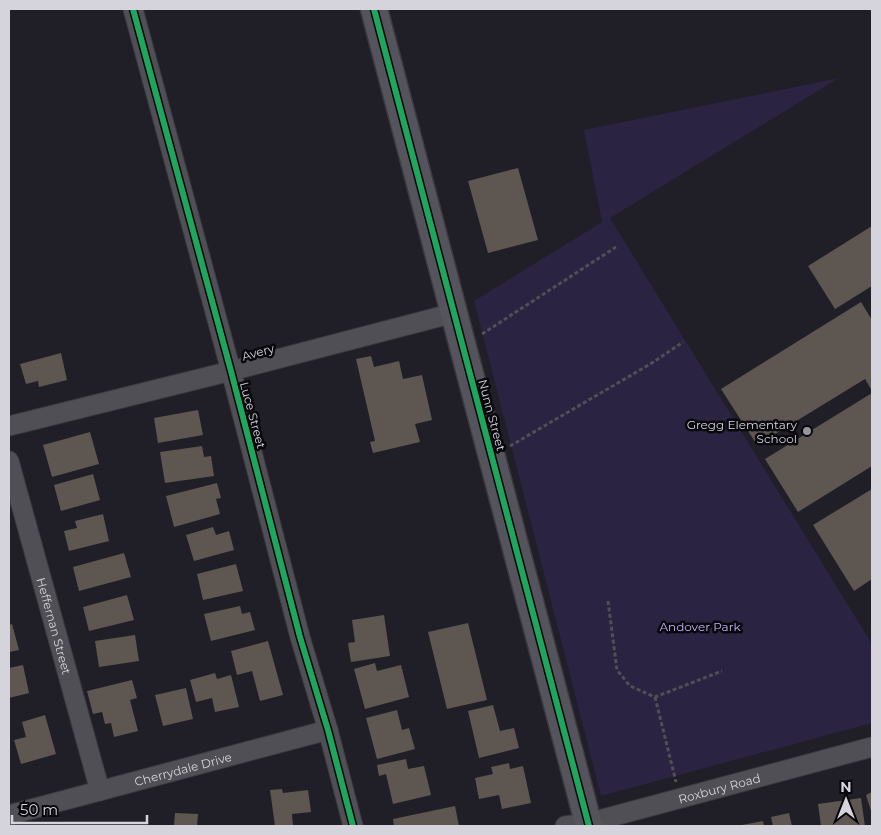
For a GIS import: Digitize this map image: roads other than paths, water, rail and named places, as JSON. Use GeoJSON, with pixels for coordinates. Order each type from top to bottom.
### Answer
{"type":"FeatureCollection","features":[{"type":"Feature","properties":{"kind":"street","name":"Luce Street"},"geometry":{"type":"LineString","coordinates":[[133,9],[231,371],[300,637],[328,730],[353,826]]}},
{"type":"Feature","properties":{"kind":"street","name":"Nunn Street"},"geometry":{"type":"LineString","coordinates":[[374,9],[492,456],[581,825]]}},
{"type":"Feature","properties":{"kind":"street","name":"Avery"},"geometry":{"type":"LineString","coordinates":[[9,426],[231,371],[454,312]]}},
{"type":"Feature","properties":{"kind":"street","name":"Heffernan Street"},"geometry":{"type":"LineString","coordinates":[[9,461],[100,791]]}},
{"type":"Feature","properties":{"kind":"street","name":"Cherrydale Drive"},"geometry":{"type":"LineString","coordinates":[[9,814],[328,730]]}},
{"type":"Feature","properties":{"kind":"street","name":"Roxbury Road"},"geometry":{"type":"LineString","coordinates":[[581,825],[872,747]]}},
{"type":"Feature","properties":{"kind":"place","name":"Gregg Elementary School"},"geometry":{"type":"Point","coordinates":[807,431]}},
{"type":"Feature","properties":{"kind":"park label","name":"Andover Park"},"geometry":{"type":"Point","coordinates":[700,626]}}]}
